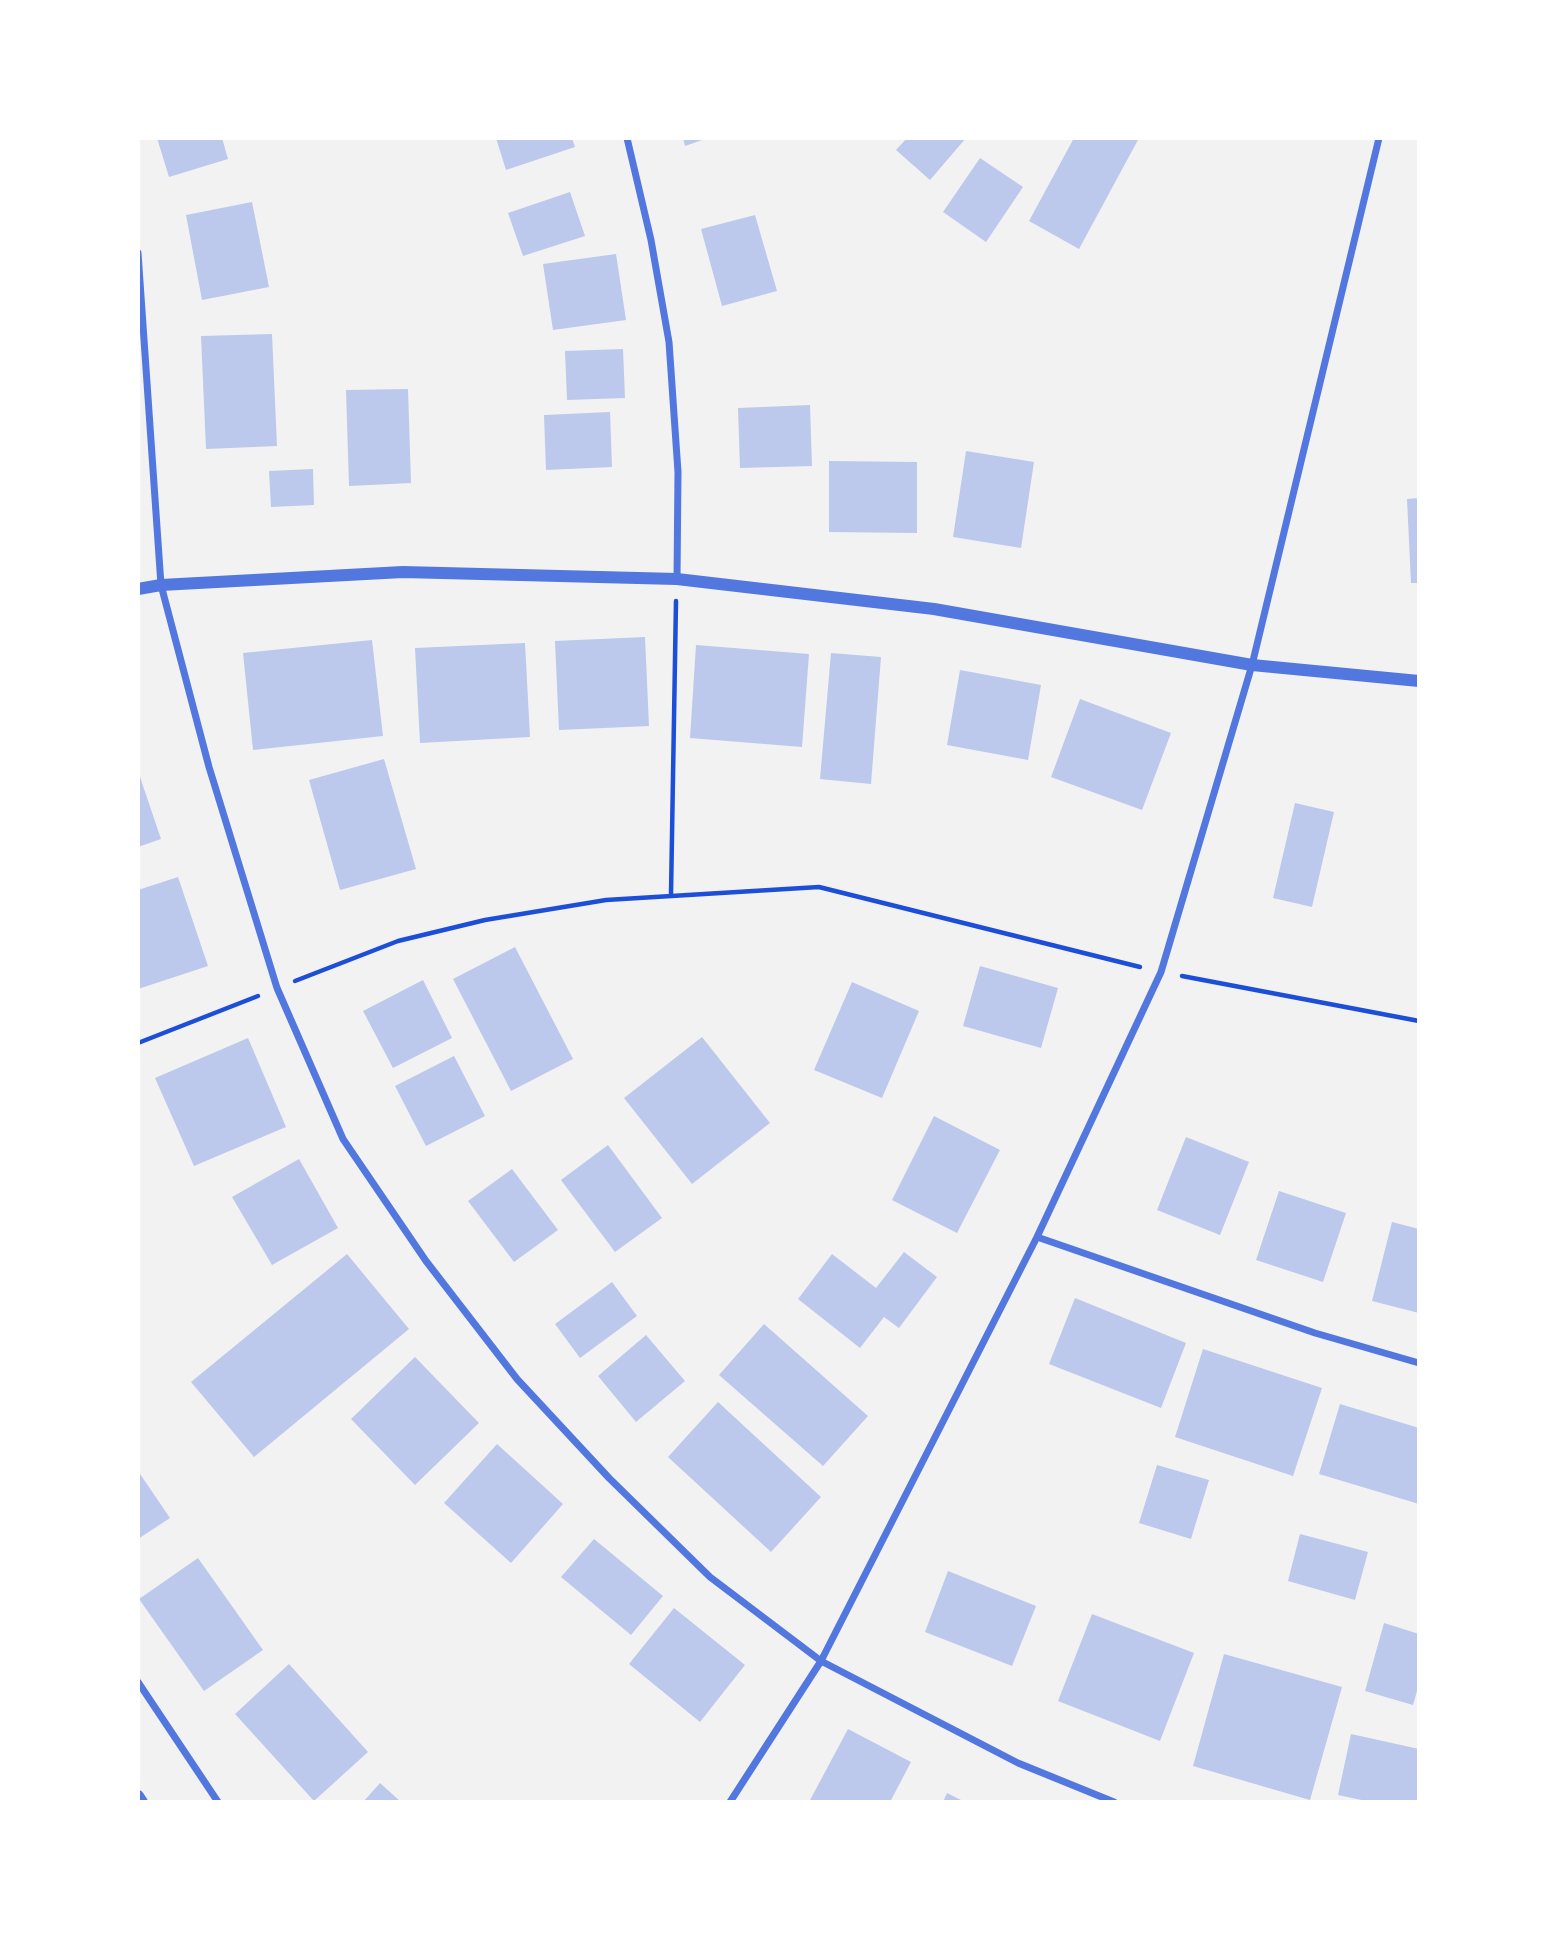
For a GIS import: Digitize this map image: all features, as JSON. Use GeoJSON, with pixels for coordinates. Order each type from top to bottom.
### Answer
{"type":"FeatureCollection","features":[{"type":"Feature","properties":{"kind":"street"},"geometry":{"type":"LineString","coordinates":[[627,138],[651,240],[668,342],[678,472],[677,579]]}},
{"type":"Feature","properties":{"kind":"street"},"geometry":{"type":"LineString","coordinates":[[730,1802],[821,1661],[1037,1237],[1161,972],[1252,665],[1379,138]]}},
{"type":"Feature","properties":{"kind":"street"},"geometry":{"type":"LineString","coordinates":[[138,253],[161,585],[209,767],[277,988],[343,1139],[426,1261],[517,1379],[609,1478],[710,1577],[821,1661],[1017,1763],[1114,1802]]}},
{"type":"Feature","properties":{"kind":"street"},"geometry":{"type":"LineString","coordinates":[[138,589],[161,585],[403,572],[677,579],[934,609],[1252,665],[1419,681]]}},
{"type":"Feature","properties":{"kind":"street"},"geometry":{"type":"LineString","coordinates":[[1037,1237],[1315,1333],[1419,1363]]}},
{"type":"Feature","properties":{"kind":"street"},"geometry":{"type":"LineString","coordinates":[[138,1682],[218,1802]]}},
{"type":"Feature","properties":{"kind":"street"},"geometry":{"type":"LineString","coordinates":[[138,1796],[142,1802]]}},
{"type":"Feature","properties":{"kind":"path"},"geometry":{"type":"LineString","coordinates":[[670,894],[677,579]]}},
{"type":"Feature","properties":{"kind":"path"},"geometry":{"type":"LineString","coordinates":[[138,1044],[398,941],[460,926],[606,900],[819,887],[1161,972],[1419,1021]]}},
{"type":"Feature","properties":{"kind":"building"},"geometry":{"type":"Polygon","coordinates":[[[157,138],[222,138],[228,159],[169,177],[157,138]]]}},
{"type":"Feature","properties":{"kind":"building"},"geometry":{"type":"Polygon","coordinates":[[[496,138],[572,138],[575,147],[506,170],[496,138]]]}},
{"type":"Feature","properties":{"kind":"building"},"geometry":{"type":"Polygon","coordinates":[[[683,138],[705,138],[705,139],[685,146],[683,138]]]}},
{"type":"Feature","properties":{"kind":"building"},"geometry":{"type":"Polygon","coordinates":[[[907,138],[966,138],[930,180],[896,150],[907,138]]]}},
{"type":"Feature","properties":{"kind":"building"},"geometry":{"type":"Polygon","coordinates":[[[1074,138],[1139,138],[1079,249],[1029,221],[1074,138]]]}},
{"type":"Feature","properties":{"kind":"building"},"geometry":{"type":"Polygon","coordinates":[[[980,158],[1023,187],[986,242],[943,212],[980,158]]]}},
{"type":"Feature","properties":{"kind":"building"},"geometry":{"type":"Polygon","coordinates":[[[570,192],[585,236],[523,256],[508,213],[570,192]]]}},
{"type":"Feature","properties":{"kind":"building"},"geometry":{"type":"Polygon","coordinates":[[[252,202],[269,287],[202,300],[186,215],[252,202]]]}},
{"type":"Feature","properties":{"kind":"building"},"geometry":{"type":"Polygon","coordinates":[[[755,215],[777,291],[722,306],[701,229],[755,215]]]}},
{"type":"Feature","properties":{"kind":"building"},"geometry":{"type":"Polygon","coordinates":[[[616,254],[626,320],[553,330],[543,264],[616,254]]]}},
{"type":"Feature","properties":{"kind":"building"},"geometry":{"type":"Polygon","coordinates":[[[272,334],[277,446],[206,449],[201,336],[272,334]]]}},
{"type":"Feature","properties":{"kind":"building"},"geometry":{"type":"Polygon","coordinates":[[[623,349],[625,398],[567,400],[565,351],[623,349]]]}},
{"type":"Feature","properties":{"kind":"building"},"geometry":{"type":"Polygon","coordinates":[[[408,389],[411,483],[349,486],[346,390],[408,389]]]}},
{"type":"Feature","properties":{"kind":"building"},"geometry":{"type":"Polygon","coordinates":[[[810,405],[812,466],[740,468],[738,408],[810,405]]]}},
{"type":"Feature","properties":{"kind":"building"},"geometry":{"type":"Polygon","coordinates":[[[610,412],[612,467],[546,470],[544,415],[610,412]]]}},
{"type":"Feature","properties":{"kind":"building"},"geometry":{"type":"Polygon","coordinates":[[[966,451],[1034,462],[1021,548],[953,537],[966,451]]]}},
{"type":"Feature","properties":{"kind":"building"},"geometry":{"type":"Polygon","coordinates":[[[829,461],[917,462],[917,533],[829,532],[829,461]]]}},
{"type":"Feature","properties":{"kind":"building"},"geometry":{"type":"Polygon","coordinates":[[[313,469],[314,505],[271,507],[269,471],[313,469]]]}},
{"type":"Feature","properties":{"kind":"building"},"geometry":{"type":"Polygon","coordinates":[[[1419,498],[1419,583],[1411,583],[1407,499],[1419,498]]]}},
{"type":"Feature","properties":{"kind":"building"},"geometry":{"type":"Polygon","coordinates":[[[645,637],[649,726],[559,730],[555,641],[645,637]]]}},
{"type":"Feature","properties":{"kind":"building"},"geometry":{"type":"Polygon","coordinates":[[[372,640],[383,736],[253,750],[243,653],[372,640]]]}},
{"type":"Feature","properties":{"kind":"building"},"geometry":{"type":"Polygon","coordinates":[[[525,643],[530,737],[420,743],[415,648],[525,643]]]}},
{"type":"Feature","properties":{"kind":"building"},"geometry":{"type":"Polygon","coordinates":[[[696,645],[809,654],[802,747],[690,738],[696,645]]]}},
{"type":"Feature","properties":{"kind":"building"},"geometry":{"type":"Polygon","coordinates":[[[831,653],[881,657],[871,784],[820,779],[831,653]]]}},
{"type":"Feature","properties":{"kind":"building"},"geometry":{"type":"Polygon","coordinates":[[[960,670],[1041,685],[1028,760],[947,745],[960,670]]]}},
{"type":"Feature","properties":{"kind":"building"},"geometry":{"type":"Polygon","coordinates":[[[1080,699],[1171,733],[1142,810],[1051,777],[1080,699]]]}},
{"type":"Feature","properties":{"kind":"building"},"geometry":{"type":"Polygon","coordinates":[[[384,759],[416,869],[340,890],[309,780],[384,759]]]}},
{"type":"Feature","properties":{"kind":"building"},"geometry":{"type":"Polygon","coordinates":[[[138,771],[161,839],[138,847],[138,771]]]}},
{"type":"Feature","properties":{"kind":"building"},"geometry":{"type":"Polygon","coordinates":[[[1295,803],[1334,812],[1312,907],[1273,898],[1295,803]]]}},
{"type":"Feature","properties":{"kind":"building"},"geometry":{"type":"Polygon","coordinates":[[[178,877],[208,966],[138,989],[138,890],[178,877]]]}},
{"type":"Feature","properties":{"kind":"building"},"geometry":{"type":"Polygon","coordinates":[[[515,947],[573,1059],[511,1091],[453,979],[515,947]]]}},
{"type":"Feature","properties":{"kind":"building"},"geometry":{"type":"Polygon","coordinates":[[[980,966],[1058,988],[1041,1048],[963,1026],[980,966]]]}},
{"type":"Feature","properties":{"kind":"building"},"geometry":{"type":"Polygon","coordinates":[[[423,980],[452,1038],[393,1068],[363,1011],[423,980]]]}},
{"type":"Feature","properties":{"kind":"building"},"geometry":{"type":"Polygon","coordinates":[[[852,982],[919,1011],[882,1098],[814,1070],[852,982]]]}},
{"type":"Feature","properties":{"kind":"building"},"geometry":{"type":"Polygon","coordinates":[[[702,1037],[770,1123],[692,1184],[624,1098],[702,1037]]]}},
{"type":"Feature","properties":{"kind":"building"},"geometry":{"type":"Polygon","coordinates":[[[248,1038],[286,1127],[194,1166],[155,1078],[248,1038]]]}},
{"type":"Feature","properties":{"kind":"building"},"geometry":{"type":"Polygon","coordinates":[[[454,1056],[485,1116],[426,1146],[395,1086],[454,1056]]]}},
{"type":"Feature","properties":{"kind":"building"},"geometry":{"type":"Polygon","coordinates":[[[934,1116],[1000,1150],[957,1233],[892,1200],[934,1116]]]}},
{"type":"Feature","properties":{"kind":"building"},"geometry":{"type":"Polygon","coordinates":[[[1186,1137],[1249,1162],[1220,1235],[1157,1210],[1186,1137]]]}},
{"type":"Feature","properties":{"kind":"building"},"geometry":{"type":"Polygon","coordinates":[[[608,1145],[662,1218],[615,1252],[561,1180],[608,1145]]]}},
{"type":"Feature","properties":{"kind":"building"},"geometry":{"type":"Polygon","coordinates":[[[299,1159],[338,1228],[272,1265],[232,1197],[299,1159]]]}},
{"type":"Feature","properties":{"kind":"building"},"geometry":{"type":"Polygon","coordinates":[[[512,1169],[558,1230],[514,1262],[468,1201],[512,1169]]]}},
{"type":"Feature","properties":{"kind":"building"},"geometry":{"type":"Polygon","coordinates":[[[1279,1191],[1346,1213],[1323,1282],[1256,1260],[1279,1191]]]}},
{"type":"Feature","properties":{"kind":"building"},"geometry":{"type":"Polygon","coordinates":[[[1392,1222],[1419,1229],[1419,1313],[1372,1301],[1392,1222]]]}},
{"type":"Feature","properties":{"kind":"building"},"geometry":{"type":"Polygon","coordinates":[[[904,1252],[937,1277],[899,1328],[884,1317],[860,1348],[798,1299],[832,1254],[876,1288],[904,1252]]]}},
{"type":"Feature","properties":{"kind":"building"},"geometry":{"type":"Polygon","coordinates":[[[347,1254],[409,1329],[254,1457],[191,1382],[347,1254]]]}},
{"type":"Feature","properties":{"kind":"building"},"geometry":{"type":"Polygon","coordinates":[[[612,1282],[637,1316],[580,1358],[555,1324],[612,1282]]]}},
{"type":"Feature","properties":{"kind":"building"},"geometry":{"type":"Polygon","coordinates":[[[1075,1298],[1186,1343],[1161,1408],[1049,1364],[1075,1298]]]}},
{"type":"Feature","properties":{"kind":"building"},"geometry":{"type":"Polygon","coordinates":[[[764,1324],[868,1416],[823,1466],[719,1375],[764,1324]]]}},
{"type":"Feature","properties":{"kind":"building"},"geometry":{"type":"Polygon","coordinates":[[[646,1335],[685,1381],[636,1422],[598,1376],[646,1335]]]}},
{"type":"Feature","properties":{"kind":"building"},"geometry":{"type":"Polygon","coordinates":[[[1203,1349],[1322,1388],[1293,1476],[1175,1437],[1203,1349]]]}},
{"type":"Feature","properties":{"kind":"building"},"geometry":{"type":"Polygon","coordinates":[[[415,1357],[479,1423],[415,1485],[351,1419],[415,1357]]]}},
{"type":"Feature","properties":{"kind":"building"},"geometry":{"type":"Polygon","coordinates":[[[718,1402],[821,1497],[771,1552],[668,1457],[718,1402]]]}},
{"type":"Feature","properties":{"kind":"building"},"geometry":{"type":"Polygon","coordinates":[[[1340,1404],[1419,1428],[1419,1504],[1319,1474],[1340,1404]]]}},
{"type":"Feature","properties":{"kind":"building"},"geometry":{"type":"Polygon","coordinates":[[[497,1444],[563,1504],[511,1563],[444,1503],[497,1444]]]}},
{"type":"Feature","properties":{"kind":"building"},"geometry":{"type":"Polygon","coordinates":[[[1157,1465],[1209,1480],[1191,1539],[1139,1523],[1157,1465]]]}},
{"type":"Feature","properties":{"kind":"building"},"geometry":{"type":"Polygon","coordinates":[[[138,1471],[170,1518],[138,1539],[138,1471]]]}},
{"type":"Feature","properties":{"kind":"building"},"geometry":{"type":"Polygon","coordinates":[[[1300,1534],[1368,1552],[1355,1600],[1288,1581],[1300,1534]]]}},
{"type":"Feature","properties":{"kind":"building"},"geometry":{"type":"Polygon","coordinates":[[[594,1539],[663,1596],[631,1635],[561,1577],[594,1539]]]}},
{"type":"Feature","properties":{"kind":"building"},"geometry":{"type":"Polygon","coordinates":[[[198,1558],[263,1650],[204,1691],[139,1599],[198,1558]]]}},
{"type":"Feature","properties":{"kind":"building"},"geometry":{"type":"Polygon","coordinates":[[[948,1571],[1036,1606],[1012,1666],[925,1632],[948,1571]]]}},
{"type":"Feature","properties":{"kind":"building"},"geometry":{"type":"Polygon","coordinates":[[[674,1608],[745,1665],[700,1722],[629,1664],[674,1608]]]}},
{"type":"Feature","properties":{"kind":"building"},"geometry":{"type":"Polygon","coordinates":[[[1092,1614],[1194,1653],[1160,1741],[1058,1701],[1092,1614]]]}},
{"type":"Feature","properties":{"kind":"building"},"geometry":{"type":"Polygon","coordinates":[[[1384,1623],[1419,1634],[1419,1684],[1413,1705],[1365,1691],[1384,1623]]]}},
{"type":"Feature","properties":{"kind":"building"},"geometry":{"type":"Polygon","coordinates":[[[1224,1654],[1342,1687],[1310,1800],[1193,1766],[1224,1654]]]}},
{"type":"Feature","properties":{"kind":"building"},"geometry":{"type":"Polygon","coordinates":[[[289,1664],[368,1752],[314,1801],[235,1714],[289,1664]]]}},
{"type":"Feature","properties":{"kind":"building"},"geometry":{"type":"Polygon","coordinates":[[[848,1729],[911,1762],[890,1802],[809,1802],[848,1729]]]}},
{"type":"Feature","properties":{"kind":"building"},"geometry":{"type":"Polygon","coordinates":[[[1351,1734],[1419,1749],[1419,1802],[1371,1802],[1338,1795],[1351,1734]]]}},
{"type":"Feature","properties":{"kind":"building"},"geometry":{"type":"Polygon","coordinates":[[[380,1783],[401,1802],[363,1802],[380,1783]]]}},
{"type":"Feature","properties":{"kind":"building"},"geometry":{"type":"Polygon","coordinates":[[[947,1793],[965,1802],[943,1802],[947,1793]]]}}]}
